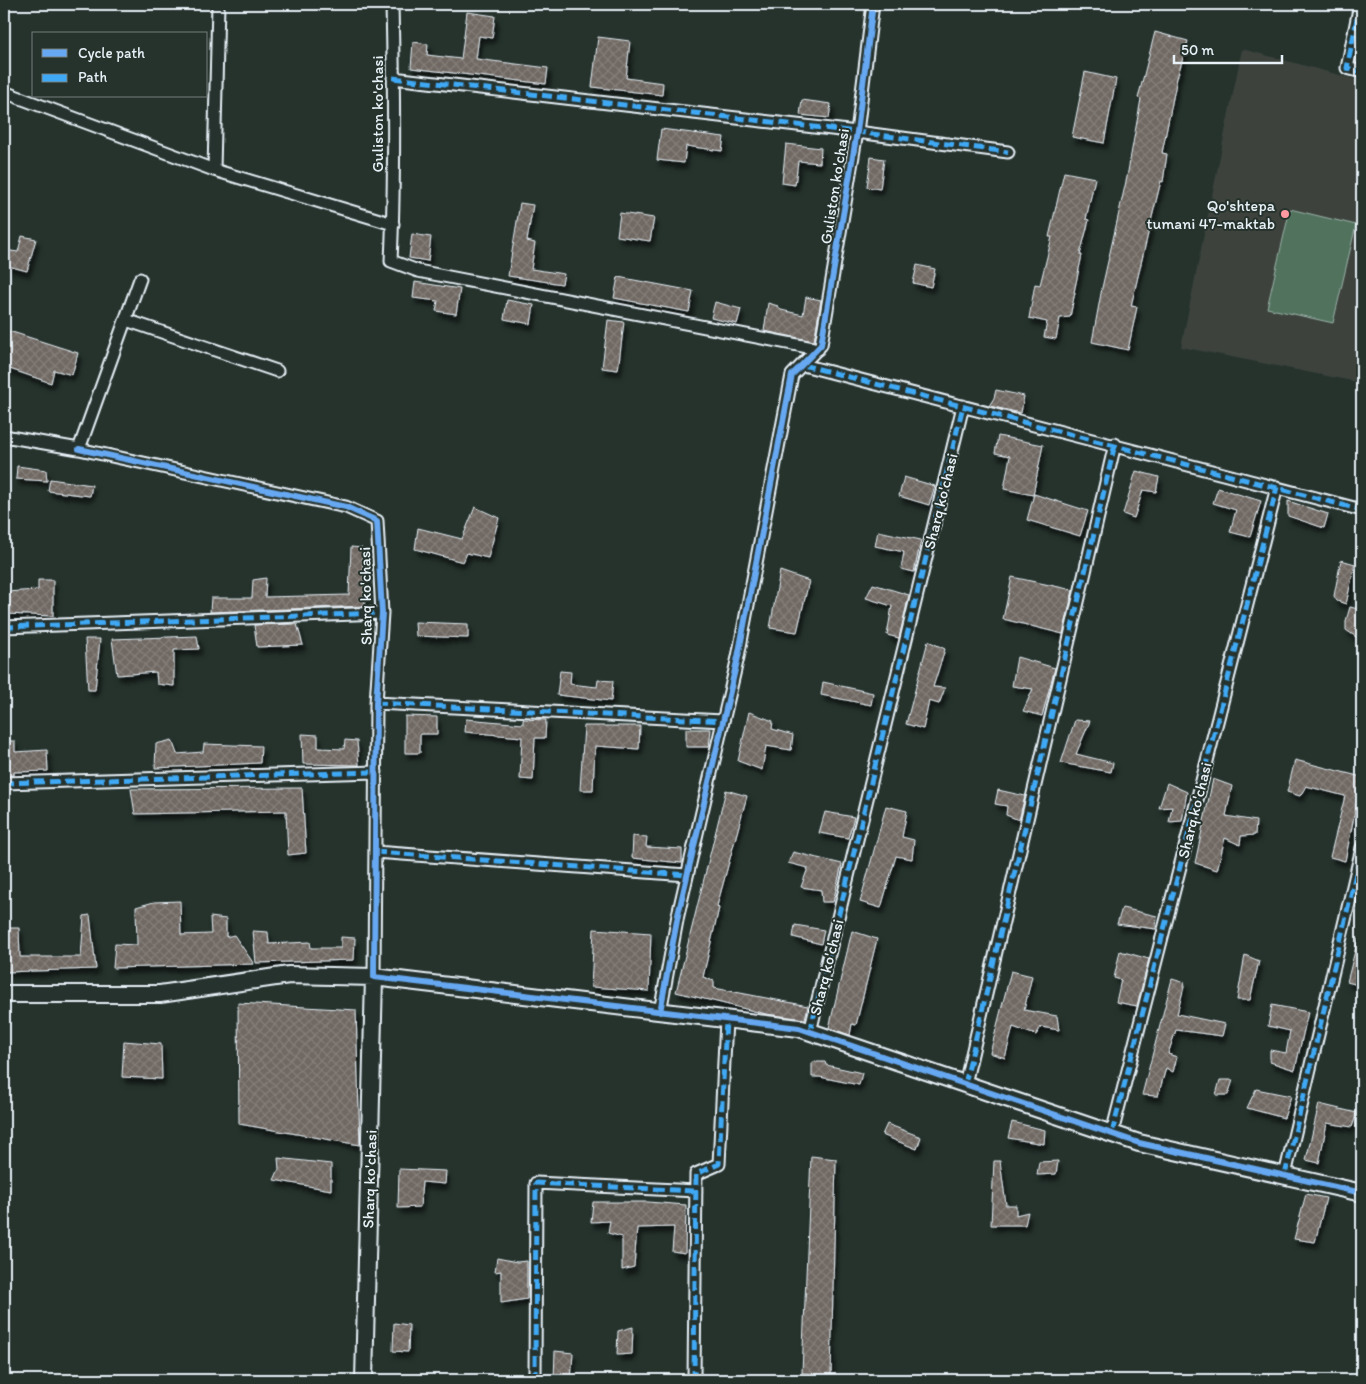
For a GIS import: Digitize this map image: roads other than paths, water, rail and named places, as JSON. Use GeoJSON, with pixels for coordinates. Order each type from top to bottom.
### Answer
{"type":"FeatureCollection","features":[{"type":"Feature","properties":{"kind":"street"},"geometry":{"type":"LineString","coordinates":[[214,170],[218,4]]}},
{"type":"Feature","properties":{"kind":"street","name":"Guliston ko'chasi"},"geometry":{"type":"LineString","coordinates":[[392,4],[391,262],[418,271],[818,349]]}},
{"type":"Feature","properties":{"kind":"street","name":"Guliston ko'chasi"},"geometry":{"type":"LineString","coordinates":[[660,1012],[678,915],[738,657],[792,375],[821,346],[857,132],[873,4]]}},
{"type":"Feature","properties":{"kind":"street"},"geometry":{"type":"LineString","coordinates":[[1360,4],[1347,68],[1362,72]]}},
{"type":"Feature","properties":{"kind":"street"},"geometry":{"type":"LineString","coordinates":[[393,78],[857,132],[1008,152]]}},
{"type":"Feature","properties":{"kind":"street"},"geometry":{"type":"LineString","coordinates":[[4,92],[214,170],[392,224]]}},
{"type":"Feature","properties":{"kind":"street"},"geometry":{"type":"LineString","coordinates":[[4,436],[79,449],[140,279]]}},
{"type":"Feature","properties":{"kind":"street"},"geometry":{"type":"LineString","coordinates":[[126,320],[277,371]]}},
{"type":"Feature","properties":{"kind":"street"},"geometry":{"type":"LineString","coordinates":[[803,364],[1362,510]]}},
{"type":"Feature","properties":{"kind":"street","name":"Sharq ko'chasi"},"geometry":{"type":"LineString","coordinates":[[810,1032],[963,406]]}},
{"type":"Feature","properties":{"kind":"street"},"geometry":{"type":"LineString","coordinates":[[965,1084],[1115,444]]}},
{"type":"Feature","properties":{"kind":"street","name":"Sharq ko'chasi"},"geometry":{"type":"LineString","coordinates":[[79,449],[346,507],[377,521],[382,613],[376,703],[374,977],[364,1380]]}},
{"type":"Feature","properties":{"kind":"street","name":"Sharq ko'chasi"},"geometry":{"type":"LineString","coordinates":[[1112,1133],[1277,487]]}},
{"type":"Feature","properties":{"kind":"street","name":"Sharq ko'chasi"},"geometry":{"type":"LineString","coordinates":[[4,627],[382,613]]}},
{"type":"Feature","properties":{"kind":"street"},"geometry":{"type":"LineString","coordinates":[[376,703],[723,721]]}},
{"type":"Feature","properties":{"kind":"street"},"geometry":{"type":"LineString","coordinates":[[4,783],[376,772]]}},
{"type":"Feature","properties":{"kind":"street"},"geometry":{"type":"LineString","coordinates":[[1285,1176],[1362,848]]}},
{"type":"Feature","properties":{"kind":"street"},"geometry":{"type":"LineString","coordinates":[[375,852],[687,875]]}},
{"type":"Feature","properties":{"kind":"street"},"geometry":{"type":"LineString","coordinates":[[4,994],[160,994],[289,975],[374,977],[799,1028],[1139,1143],[1362,1193]]}},
{"type":"Feature","properties":{"kind":"street"},"geometry":{"type":"LineString","coordinates":[[694,1380],[696,1174],[719,1164],[726,1020]]}},
{"type":"Feature","properties":{"kind":"street"},"geometry":{"type":"LineString","coordinates":[[535,1380],[536,1183],[696,1191]]}},
{"type":"Feature","properties":{"kind":"place","name":"Qo'shtepa tumani 47-maktab"},"geometry":{"type":"Point","coordinates":[1285,214]}}]}
